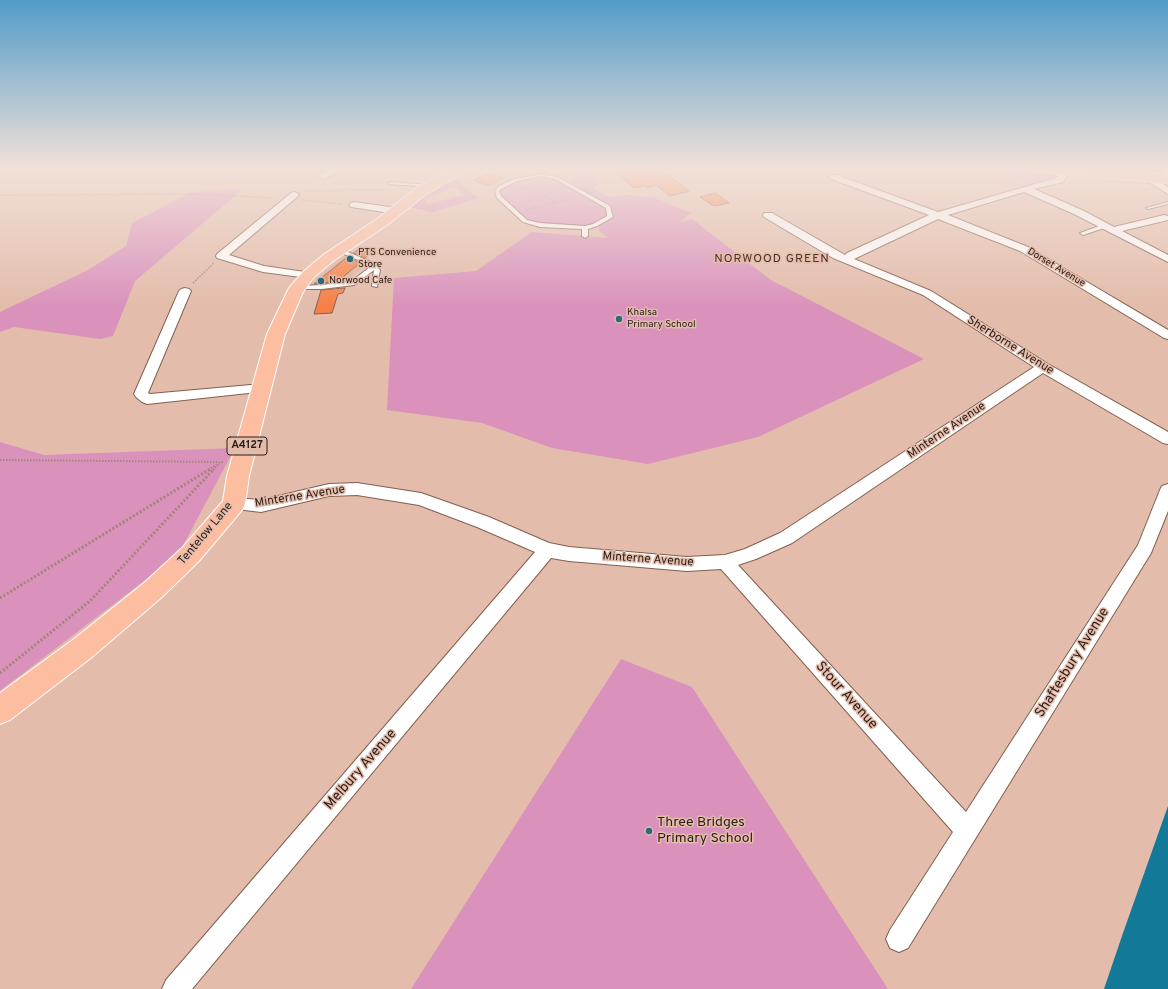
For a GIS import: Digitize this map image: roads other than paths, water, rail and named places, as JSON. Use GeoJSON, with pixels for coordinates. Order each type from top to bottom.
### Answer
{"type":"FeatureCollection","features":[{"type":"Feature","properties":{"kind":"main road","name":"Tentelow Lane"},"geometry":{"type":"LineString","coordinates":[[0,710],[82,648],[153,590],[191,554],[234,504],[238,476],[276,334],[283,317],[303,281],[339,250],[394,213]]}},
{"type":"Feature","properties":{"kind":"street"},"geometry":{"type":"LineString","coordinates":[[274,213],[221,256],[303,281]]}},
{"type":"Feature","properties":{"kind":"street","name":"Dorset Avenue"},"geometry":{"type":"LineString","coordinates":[[933,213],[1024,249],[1168,335]]}},
{"type":"Feature","properties":{"kind":"street"},"geometry":{"type":"LineString","coordinates":[[848,260],[851,255],[944,213]]}},
{"type":"Feature","properties":{"kind":"street"},"geometry":{"type":"LineString","coordinates":[[1077,213],[1168,259]]}},
{"type":"Feature","properties":{"kind":"street","name":"Sherborne Avenue"},"geometry":{"type":"LineString","coordinates":[[768,215],[837,256],[927,293],[1043,367],[1168,439]]}},
{"type":"Feature","properties":{"kind":"street"},"geometry":{"type":"LineString","coordinates":[[1109,228],[1164,218]]}},
{"type":"Feature","properties":{"kind":"street"},"geometry":{"type":"LineString","coordinates":[[185,291],[141,394],[147,399],[262,388]]}},
{"type":"Feature","properties":{"kind":"street","name":"Minterne Avenue"},"geometry":{"type":"LineString","coordinates":[[234,504],[261,506],[329,490],[357,489],[421,499],[483,522],[547,550],[569,554],[687,564],[725,562],[750,554],[786,538],[1043,367]]}},
{"type":"Feature","properties":{"kind":"street","name":"Shaftesbury Avenue"},"geometry":{"type":"LineString","coordinates":[[899,939],[1145,548],[1168,490]]}},
{"type":"Feature","properties":{"kind":"street","name":"Melbury Avenue"},"geometry":{"type":"LineString","coordinates":[[175,989],[547,550]]}},
{"type":"Feature","properties":{"kind":"street","name":"Stour Avenue"},"geometry":{"type":"LineString","coordinates":[[725,562],[968,831]]}},
{"type":"Feature","properties":{"kind":"lane"},"geometry":{"type":"LineString","coordinates":[[516,213],[531,223],[585,228],[595,225],[610,217],[609,213]]}},
{"type":"Feature","properties":{"kind":"lane"},"geometry":{"type":"LineString","coordinates":[[585,228],[585,236]]}},
{"type":"Feature","properties":{"kind":"lane"},"geometry":{"type":"LineString","coordinates":[[1083,233],[1109,228]]}},
{"type":"Feature","properties":{"kind":"lane"},"geometry":{"type":"LineString","coordinates":[[339,250],[369,262],[377,270],[375,286]]}},
{"type":"Feature","properties":{"kind":"lane"},"geometry":{"type":"LineString","coordinates":[[303,281],[322,287],[354,283],[374,267]]}},
{"type":"Feature","properties":{"kind":"water"},"geometry":{"type":"Polygon","coordinates":[[[1168,806],[1168,989],[1104,989],[1123,933],[1168,806]]]}},
{"type":"Feature","properties":{"kind":"place","name":"PTS Convenience Store"},"geometry":{"type":"Point","coordinates":[350,259]}},
{"type":"Feature","properties":{"kind":"place","name":"Norwood Cafe"},"geometry":{"type":"Point","coordinates":[321,281]}},
{"type":"Feature","properties":{"kind":"place","name":"Khalsa Primary School"},"geometry":{"type":"Point","coordinates":[619,319]}},
{"type":"Feature","properties":{"kind":"place","name":"Three Bridges Primary School"},"geometry":{"type":"Point","coordinates":[649,831]}},
{"type":"Feature","properties":{"kind":"district","name":"NORWOOD GREEN"},"geometry":{"type":"Point","coordinates":[772,260]}}]}
